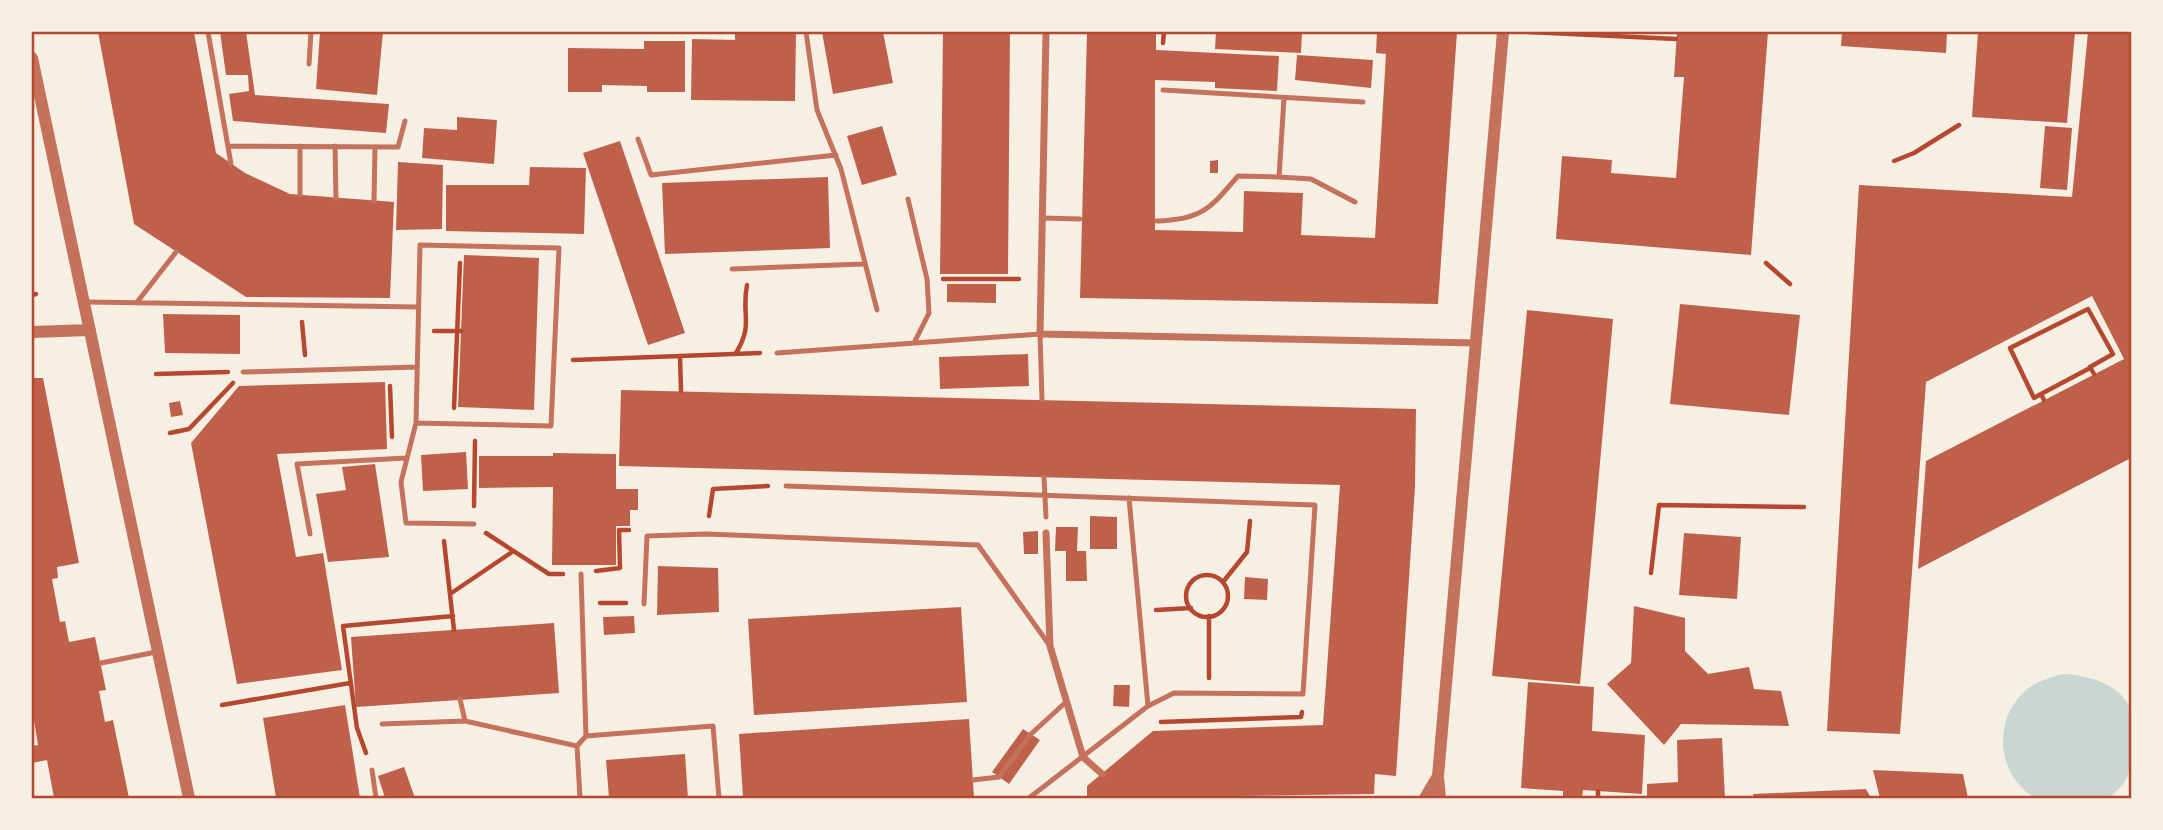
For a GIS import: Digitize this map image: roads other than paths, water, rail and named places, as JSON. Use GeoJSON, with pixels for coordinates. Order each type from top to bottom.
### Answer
{"type":"FeatureCollection","features":[{"type":"Feature","properties":{"kind":"street"},"geometry":{"type":"LineString","coordinates":[[1046,32],[1041,334],[1476,343]]}},
{"type":"Feature","properties":{"kind":"street"},"geometry":{"type":"LineString","coordinates":[[1440,799],[1438,776],[1503,32]]}},
{"type":"Feature","properties":{"kind":"street"},"geometry":{"type":"LineString","coordinates":[[32,58],[189,799]]}},
{"type":"Feature","properties":{"kind":"street"},"geometry":{"type":"LineString","coordinates":[[32,332],[90,330]]}},
{"type":"Feature","properties":{"kind":"street"},"geometry":{"type":"LineString","coordinates":[[1046,533],[1050,646],[1083,757],[1102,774]]}},
{"type":"Feature","properties":{"kind":"street"},"geometry":{"type":"LineString","coordinates":[[1425,799],[1438,776]]}},
{"type":"Feature","properties":{"kind":"lane"},"geometry":{"type":"LineString","coordinates":[[208,32],[231,163]]}},
{"type":"Feature","properties":{"kind":"lane"},"geometry":{"type":"LineString","coordinates":[[309,65],[311,32]]}},
{"type":"Feature","properties":{"kind":"lane"},"geometry":{"type":"LineString","coordinates":[[806,32],[817,110],[841,169],[863,264],[877,310]]}},
{"type":"Feature","properties":{"kind":"lane"},"geometry":{"type":"LineString","coordinates":[[1163,90],[1363,102]]}},
{"type":"Feature","properties":{"kind":"lane"},"geometry":{"type":"LineString","coordinates":[[1279,177],[1284,98]]}},
{"type":"Feature","properties":{"kind":"lane"},"geometry":{"type":"LineString","coordinates":[[228,146],[398,147],[405,121]]}},
{"type":"Feature","properties":{"kind":"lane"},"geometry":{"type":"LineString","coordinates":[[638,139],[651,175],[836,155]]}},
{"type":"Feature","properties":{"kind":"lane"},"geometry":{"type":"LineString","coordinates":[[300,146],[300,195]]}},
{"type":"Feature","properties":{"kind":"lane"},"geometry":{"type":"LineString","coordinates":[[335,146],[336,198]]}},
{"type":"Feature","properties":{"kind":"lane"},"geometry":{"type":"LineString","coordinates":[[374,201],[375,147]]}},
{"type":"Feature","properties":{"kind":"lane"},"geometry":{"type":"LineString","coordinates":[[1156,221],[1174,221],[1209,211],[1238,176],[1311,179],[1354,202]]}},
{"type":"Feature","properties":{"kind":"lane"},"geometry":{"type":"LineString","coordinates":[[908,199],[927,279],[929,313],[915,341]]}},
{"type":"Feature","properties":{"kind":"lane"},"geometry":{"type":"LineString","coordinates":[[1044,218],[1080,219]]}},
{"type":"Feature","properties":{"kind":"lane"},"geometry":{"type":"LineString","coordinates":[[416,423],[453,426],[551,426],[559,248],[420,244],[416,423],[401,482],[406,523],[474,524]]}},
{"type":"Feature","properties":{"kind":"lane"},"geometry":{"type":"LineString","coordinates":[[138,301],[176,252]]}},
{"type":"Feature","properties":{"kind":"lane"},"geometry":{"type":"LineString","coordinates":[[732,269],[863,264]]}},
{"type":"Feature","properties":{"kind":"lane"},"geometry":{"type":"LineString","coordinates":[[84,302],[418,307]]}},
{"type":"Feature","properties":{"kind":"lane"},"geometry":{"type":"LineString","coordinates":[[777,353],[1041,334],[1042,400]]}},
{"type":"Feature","properties":{"kind":"lane"},"geometry":{"type":"LineString","coordinates":[[243,372],[417,367]]}},
{"type":"Feature","properties":{"kind":"lane"},"geometry":{"type":"LineString","coordinates":[[310,534],[297,464],[406,458]]}},
{"type":"Feature","properties":{"kind":"lane"},"geometry":{"type":"LineString","coordinates":[[1044,477],[1046,517]]}},
{"type":"Feature","properties":{"kind":"lane"},"geometry":{"type":"LineString","coordinates":[[786,486],[1315,505],[1303,694],[1174,693],[1148,706],[1030,799]]}},
{"type":"Feature","properties":{"kind":"lane"},"geometry":{"type":"LineString","coordinates":[[1129,498],[1148,706]]}},
{"type":"Feature","properties":{"kind":"lane"},"geometry":{"type":"LineString","coordinates":[[644,604],[647,536],[706,534],[978,545],[1050,646]]}},
{"type":"Feature","properties":{"kind":"lane"},"geometry":{"type":"LineString","coordinates":[[581,574],[586,736]]}},
{"type":"Feature","properties":{"kind":"lane"},"geometry":{"type":"LineString","coordinates":[[101,663],[158,652]]}},
{"type":"Feature","properties":{"kind":"lane"},"geometry":{"type":"LineString","coordinates":[[460,699],[465,721]]}},
{"type":"Feature","properties":{"kind":"lane"},"geometry":{"type":"LineString","coordinates":[[973,780],[999,777],[1031,734],[1066,702]]}},
{"type":"Feature","properties":{"kind":"lane"},"geometry":{"type":"LineString","coordinates":[[382,724],[465,721],[577,746]]}},
{"type":"Feature","properties":{"kind":"lane"},"geometry":{"type":"LineString","coordinates":[[580,799],[577,746],[586,736],[713,726],[719,799]]}},
{"type":"Feature","properties":{"kind":"lane"},"geometry":{"type":"LineString","coordinates":[[372,770],[376,799]]}}]}
